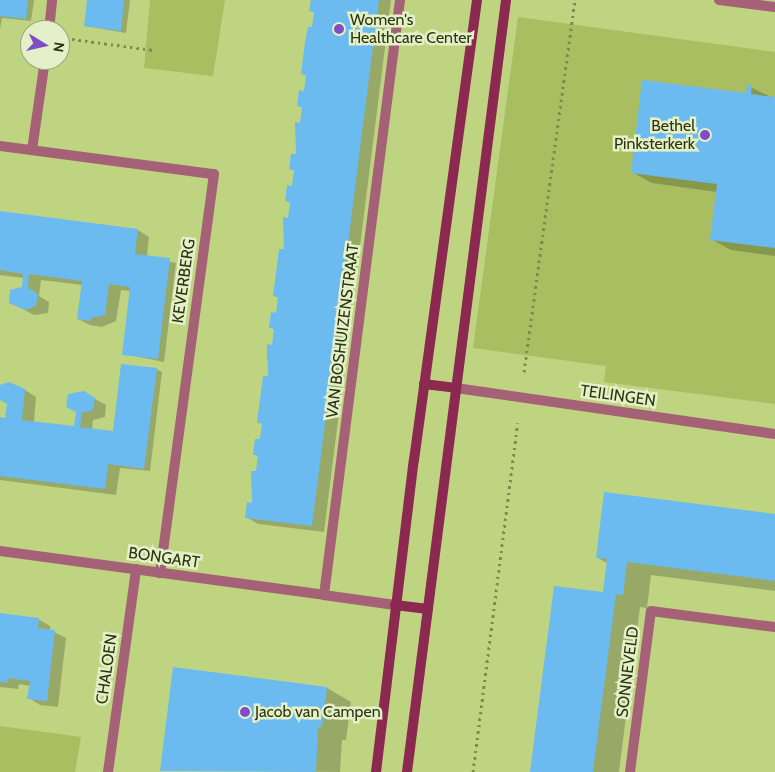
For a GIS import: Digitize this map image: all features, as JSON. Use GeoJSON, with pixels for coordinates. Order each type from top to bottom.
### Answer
{"type":"FeatureCollection","features":[{"type":"Feature","properties":{"kind":"street"},"geometry":{"type":"LineString","coordinates":[[50,20],[52,0]]}},
{"type":"Feature","properties":{"kind":"street","name":"VAN BOSHUIZENSTRAAT"},"geometry":{"type":"LineString","coordinates":[[324,595],[400,0]]}},
{"type":"Feature","properties":{"kind":"street"},"geometry":{"type":"LineString","coordinates":[[376,772],[395,605],[477,0]]}},
{"type":"Feature","properties":{"kind":"street"},"geometry":{"type":"LineString","coordinates":[[407,772],[506,0]]}},
{"type":"Feature","properties":{"kind":"street"},"geometry":{"type":"LineString","coordinates":[[719,0],[775,7]]}},
{"type":"Feature","properties":{"kind":"street"},"geometry":{"type":"LineString","coordinates":[[32,150],[43,70]]}},
{"type":"Feature","properties":{"kind":"street","name":"KEVERBERG"},"geometry":{"type":"LineString","coordinates":[[0,146],[214,174],[160,572]]}},
{"type":"Feature","properties":{"kind":"street"},"geometry":{"type":"LineString","coordinates":[[424,384],[456,388]]}},
{"type":"Feature","properties":{"kind":"street","name":"TEILINGEN"},"geometry":{"type":"LineString","coordinates":[[456,388],[775,434]]}},
{"type":"Feature","properties":{"kind":"street","name":"BONGART"},"geometry":{"type":"LineString","coordinates":[[0,551],[324,595]]}},
{"type":"Feature","properties":{"kind":"street","name":"CHALOEN"},"geometry":{"type":"LineString","coordinates":[[108,772],[136,569]]}},
{"type":"Feature","properties":{"kind":"street"},"geometry":{"type":"LineString","coordinates":[[324,595],[428,608]]}},
{"type":"Feature","properties":{"kind":"street","name":"SONNEVELD"},"geometry":{"type":"LineString","coordinates":[[630,772],[651,611],[775,627]]}},
{"type":"Feature","properties":{"kind":"path"},"geometry":{"type":"LineString","coordinates":[[70,38],[153,50]]}},
{"type":"Feature","properties":{"kind":"green space"},"geometry":{"type":"Polygon","coordinates":[[[150,0],[225,0],[213,76],[144,68],[150,0]]]}},
{"type":"Feature","properties":{"kind":"green space"},"geometry":{"type":"Polygon","coordinates":[[[518,17],[775,52],[775,404],[604,382],[606,366],[473,348],[518,17]]]}},
{"type":"Feature","properties":{"kind":"green space"},"geometry":{"type":"Polygon","coordinates":[[[0,726],[81,737],[75,772],[0,772],[0,726]]]}},
{"type":"Feature","properties":{"kind":"building"},"geometry":{"type":"Polygon","coordinates":[[[0,0],[28,0],[26,19],[0,16],[0,0]]]}},
{"type":"Feature","properties":{"kind":"building"},"geometry":{"type":"Polygon","coordinates":[[[87,0],[124,0],[121,31],[84,26],[87,0]]]}},
{"type":"Feature","properties":{"kind":"building"},"geometry":{"type":"Polygon","coordinates":[[[311,0],[379,0],[312,526],[245,518],[247,502],[252,503],[251,471],[256,471],[258,455],[253,455],[255,439],[260,439],[262,423],[257,423],[263,376],[268,376],[267,344],[272,345],[274,328],[269,328],[271,312],[276,313],[278,297],[273,296],[279,249],[284,249],[283,217],[288,218],[290,202],[285,201],[287,185],[292,186],[294,170],[289,169],[291,154],[296,154],[295,122],[300,123],[302,107],[297,106],[299,90],[304,91],[306,75],[301,74],[305,42],[308,27],[312,27],[314,12],[309,11],[311,0]]]}},
{"type":"Feature","properties":{"kind":"building","name":"Bethel Pinksterkerk"},"geometry":{"type":"Polygon","coordinates":[[[642,80],[746,93],[747,85],[752,85],[751,94],[775,97],[775,248],[710,240],[717,184],[631,173],[642,80]]]}},
{"type":"Feature","properties":{"kind":"building"},"geometry":{"type":"Polygon","coordinates":[[[0,211],[138,229],[135,254],[170,258],[158,359],[122,355],[130,287],[109,284],[105,315],[91,318],[90,321],[77,319],[82,281],[29,274],[28,288],[38,294],[36,306],[25,310],[9,303],[10,290],[22,287],[23,274],[0,270],[0,211]]]}},
{"type":"Feature","properties":{"kind":"building"},"geometry":{"type":"Polygon","coordinates":[[[121,364],[157,368],[144,469],[108,464],[105,489],[0,476],[0,417],[5,418],[7,404],[0,400],[0,385],[9,382],[25,389],[22,420],[74,426],[76,412],[66,407],[68,394],[84,391],[95,398],[93,410],[82,413],[80,427],[113,431],[121,364]]]}},
{"type":"Feature","properties":{"kind":"building"},"geometry":{"type":"Polygon","coordinates":[[[604,492],[775,514],[775,581],[627,562],[623,595],[616,594],[593,772],[530,772],[554,586],[603,592],[607,559],[596,558],[604,492]]]}},
{"type":"Feature","properties":{"kind":"building"},"geometry":{"type":"Polygon","coordinates":[[[0,613],[39,618],[38,628],[55,630],[47,701],[27,699],[30,681],[8,678],[7,683],[0,682],[0,613]]]}},
{"type":"Feature","properties":{"kind":"building","name":"Jacob van Campen"},"geometry":{"type":"Polygon","coordinates":[[[173,667],[327,687],[322,727],[318,727],[316,772],[160,771],[173,667]]]}},
{"type":"Feature","properties":{"kind":"place","name":"Women's Healthcare Center"},"geometry":{"type":"Point","coordinates":[339,29]}},
{"type":"Feature","properties":{"kind":"place","name":"Bethel Pinksterkerk"},"geometry":{"type":"Point","coordinates":[705,135]}},
{"type":"Feature","properties":{"kind":"place","name":"Jacob van Campen"},"geometry":{"type":"Point","coordinates":[245,712]}}]}
